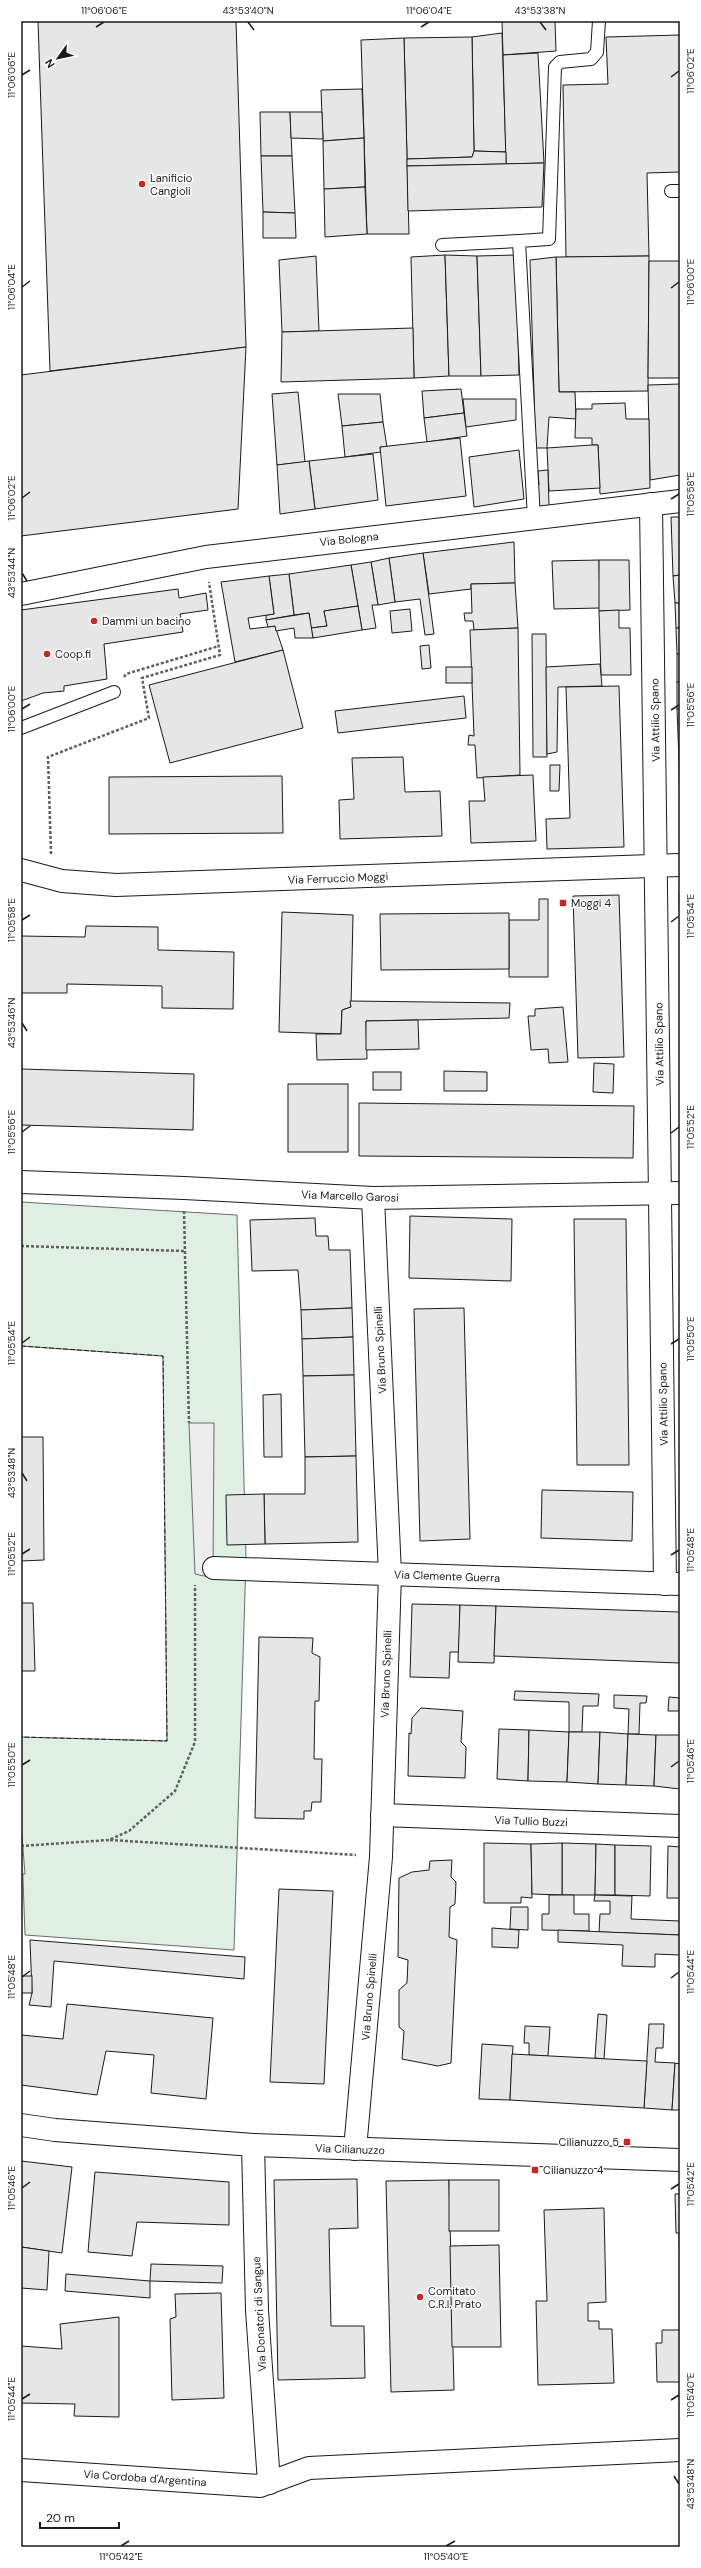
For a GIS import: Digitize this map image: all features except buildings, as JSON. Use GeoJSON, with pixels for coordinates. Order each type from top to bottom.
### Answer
{"type":"FeatureCollection","features":[{"type":"Feature","properties":{"kind":"street","name":"Via Bologna"},"geometry":{"type":"LineString","coordinates":[[21,594],[206,558],[680,501]]}},
{"type":"Feature","properties":{"kind":"street","name":"Via Attilio Spano"},"geometry":{"type":"LineString","coordinates":[[651,504],[657,867],[670,1193],[672,1584]]}},
{"type":"Feature","properties":{"kind":"street","name":"Via Ferruccio Moggi"},"geometry":{"type":"LineString","coordinates":[[21,870],[52,878],[116,886],[680,865]]}},
{"type":"Feature","properties":{"kind":"street","name":"Via Marcello Garosi"},"geometry":{"type":"LineString","coordinates":[[21,1182],[184,1188],[373,1198],[670,1193]]}},
{"type":"Feature","properties":{"kind":"street","name":"Via Bruno Spinelli"},"geometry":{"type":"LineString","coordinates":[[355,2149],[381,1857],[390,1574],[373,1198]]}},
{"type":"Feature","properties":{"kind":"street","name":"Via Clemente Guerra"},"geometry":{"type":"LineString","coordinates":[[214,1568],[672,1584]]}},
{"type":"Feature","properties":{"kind":"street","name":"Via Tullio Buzzi"},"geometry":{"type":"LineString","coordinates":[[382,1815],[680,1826]]}},
{"type":"Feature","properties":{"kind":"street","name":"Via Cilianuzzo"},"geometry":{"type":"LineString","coordinates":[[21,2125],[55,2130],[253,2145],[680,2160]]}},
{"type":"Feature","properties":{"kind":"street","name":"Via Donatori di Sangue"},"geometry":{"type":"LineString","coordinates":[[253,2145],[257,2310],[269,2483]]}},
{"type":"Feature","properties":{"kind":"street","name":"Via Cordoba d'Argentina"},"geometry":{"type":"LineString","coordinates":[[21,2470],[260,2486],[309,2468],[680,2450]]}},
{"type":"Feature","properties":{"kind":"lane"},"geometry":{"type":"LineString","coordinates":[[442,245],[549,239],[555,67],[560,62],[591,59],[597,52],[599,21]]}},
{"type":"Feature","properties":{"kind":"lane"},"geometry":{"type":"LineString","coordinates":[[519,241],[534,519]]}},
{"type":"Feature","properties":{"kind":"lane"},"geometry":{"type":"LineString","coordinates":[[21,728],[114,692]]}},
{"type":"Feature","properties":{"kind":"path"},"geometry":{"type":"LineString","coordinates":[[52,878],[48,757],[149,718],[142,678],[220,655],[206,558]]}},
{"type":"Feature","properties":{"kind":"path"},"geometry":{"type":"LineString","coordinates":[[114,692],[126,674],[219,646]]}},
{"type":"Feature","properties":{"kind":"path"},"geometry":{"type":"LineString","coordinates":[[184,1188],[184,1251],[189,1423]]}},
{"type":"Feature","properties":{"kind":"path"},"geometry":{"type":"LineString","coordinates":[[21,1246],[184,1251]]}},
{"type":"Feature","properties":{"kind":"path"},"geometry":{"type":"LineString","coordinates":[[109,1840],[129,1831],[175,1791],[195,1742],[195,1582]]}},
{"type":"Feature","properties":{"kind":"path"},"geometry":{"type":"LineString","coordinates":[[21,1846],[109,1840],[381,1857]]}},
{"type":"Feature","properties":{"kind":"green space"},"geometry":{"type":"Polygon","coordinates":[[[21,1202],[237,1215],[246,1559],[234,1950],[25,1935],[21,1823],[21,1737],[167,1741],[163,1356],[21,1346],[21,1202]]]}},
{"type":"Feature","properties":{"kind":"shaded area"},"geometry":{"type":"Polygon","coordinates":[[[189,1423],[214,1423],[213,1578],[195,1574],[189,1423]]]}},
{"type":"Feature","properties":{"kind":"shaded area"},"geometry":{"type":"Polygon","coordinates":[[[21,1823],[25,1874],[21,1874],[21,1823]]]}},
{"type":"Feature","properties":{"kind":"fence"},"geometry":{"type":"LineString","coordinates":[[21,1346],[163,1356],[167,1741],[21,1737]]}},
{"type":"Feature","properties":{"kind":"place","name":"Lanificio Cangioli"},"geometry":{"type":"Point","coordinates":[142,184]}},
{"type":"Feature","properties":{"kind":"place","name":"Dammi un bacino"},"geometry":{"type":"Point","coordinates":[94,621]}},
{"type":"Feature","properties":{"kind":"place","name":"Coop.fi"},"geometry":{"type":"Point","coordinates":[47,654]}},
{"type":"Feature","properties":{"kind":"place","name":"Moggi 4"},"geometry":{"type":"Point","coordinates":[563,903]}},
{"type":"Feature","properties":{"kind":"place","name":"Cilianuzzo 5"},"geometry":{"type":"Point","coordinates":[627,2142]}},
{"type":"Feature","properties":{"kind":"place","name":"Cilianuzzo 4"},"geometry":{"type":"Point","coordinates":[535,2170]}},
{"type":"Feature","properties":{"kind":"place","name":"Comitato C.R.I. Prato"},"geometry":{"type":"Point","coordinates":[420,2297]}}]}
